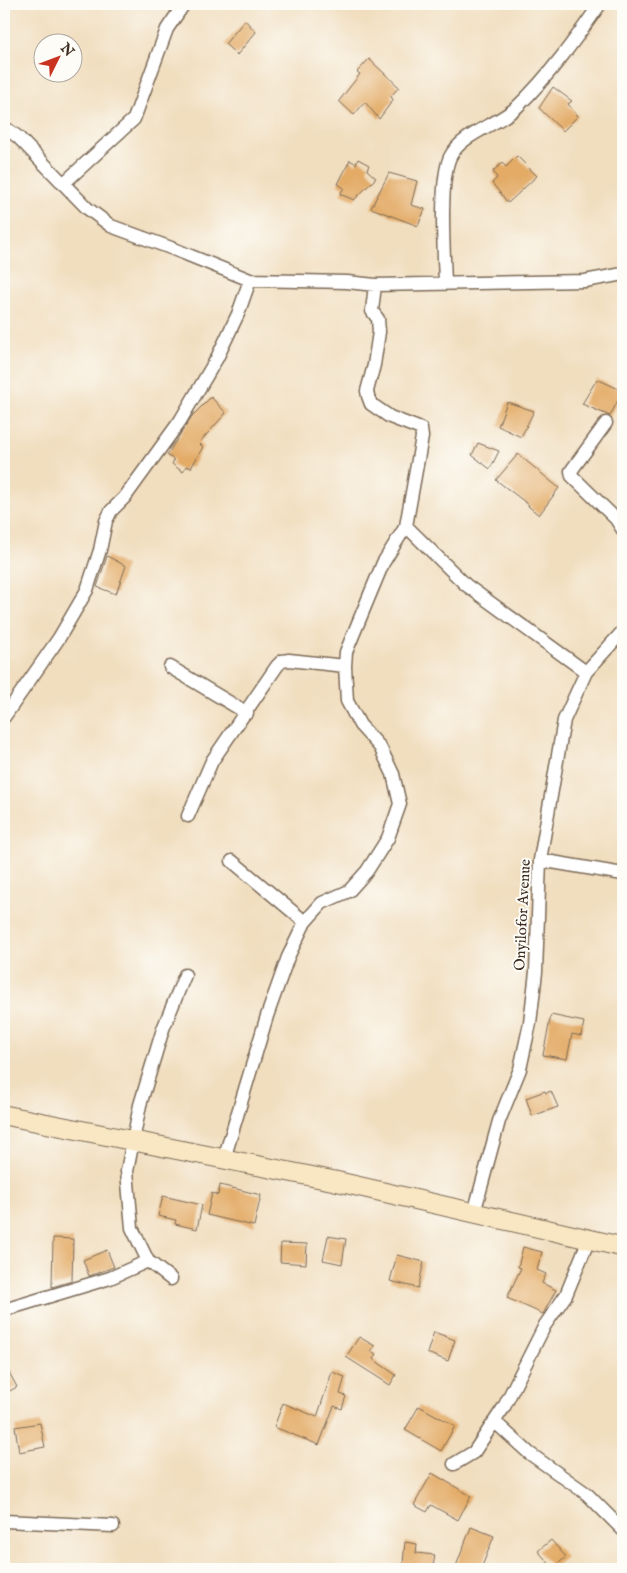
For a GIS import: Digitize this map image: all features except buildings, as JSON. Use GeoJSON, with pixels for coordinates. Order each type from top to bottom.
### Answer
{"type":"FeatureCollection","features":[{"type":"Feature","properties":{"kind":"main road"},"geometry":{"type":"LineString","coordinates":[[4,1115],[224,1159],[623,1247]]}},
{"type":"Feature","properties":{"kind":"street"},"geometry":{"type":"LineString","coordinates":[[63,184],[134,119],[167,29],[184,4]]}},
{"type":"Feature","properties":{"kind":"street"},"geometry":{"type":"LineString","coordinates":[[445,282],[443,214],[450,157],[469,137],[515,109],[546,77],[600,4]]}},
{"type":"Feature","properties":{"kind":"street"},"geometry":{"type":"LineString","coordinates":[[4,127],[18,138],[87,208],[111,226],[250,280],[347,282],[375,285],[445,282],[586,281],[623,274]]}},
{"type":"Feature","properties":{"kind":"street"},"geometry":{"type":"LineString","coordinates":[[4,717],[59,638],[87,590],[100,550],[106,522],[111,511],[125,498],[180,421],[217,358],[238,314],[250,280]]}},
{"type":"Feature","properties":{"kind":"street"},"geometry":{"type":"LineString","coordinates":[[224,1159],[270,1008],[288,957],[305,922],[322,903],[349,891],[367,871],[388,838],[400,804],[394,774],[380,747],[360,725],[348,701],[345,666],[346,652],[384,564],[406,526],[422,437],[421,429],[390,416],[372,404],[368,396],[378,332],[378,319],[372,311],[375,285]]}},
{"type":"Feature","properties":{"kind":"street"},"geometry":{"type":"LineString","coordinates":[[606,423],[571,470],[572,476],[616,519],[623,530]]}},
{"type":"Feature","properties":{"kind":"street"},"geometry":{"type":"LineString","coordinates":[[406,526],[466,585],[586,672]]}},
{"type":"Feature","properties":{"kind":"street","name":"Onyilofor Avenue"},"geometry":{"type":"LineString","coordinates":[[474,1213],[499,1121],[520,1069],[530,1022],[536,972],[540,860],[564,720],[586,672],[623,631]]}},
{"type":"Feature","properties":{"kind":"street"},"geometry":{"type":"LineString","coordinates":[[188,816],[212,761],[282,661],[345,666]]}},
{"type":"Feature","properties":{"kind":"street"},"geometry":{"type":"LineString","coordinates":[[170,667],[246,712]]}},
{"type":"Feature","properties":{"kind":"street"},"geometry":{"type":"LineString","coordinates":[[540,860],[623,874]]}},
{"type":"Feature","properties":{"kind":"street"},"geometry":{"type":"LineString","coordinates":[[232,861],[305,922]]}},
{"type":"Feature","properties":{"kind":"street"},"geometry":{"type":"LineString","coordinates":[[171,1279],[148,1261],[132,1228],[127,1171],[135,1141],[140,1105],[160,1038],[185,975]]}},
{"type":"Feature","properties":{"kind":"street"},"geometry":{"type":"LineString","coordinates":[[454,1464],[474,1452],[495,1422],[545,1325],[566,1295],[590,1239]]}},
{"type":"Feature","properties":{"kind":"street"},"geometry":{"type":"LineString","coordinates":[[4,1310],[110,1278],[148,1261]]}},
{"type":"Feature","properties":{"kind":"street"},"geometry":{"type":"LineString","coordinates":[[495,1422],[529,1453],[587,1494],[623,1530]]}},
{"type":"Feature","properties":{"kind":"street"},"geometry":{"type":"LineString","coordinates":[[4,1521],[113,1526]]}}]}
